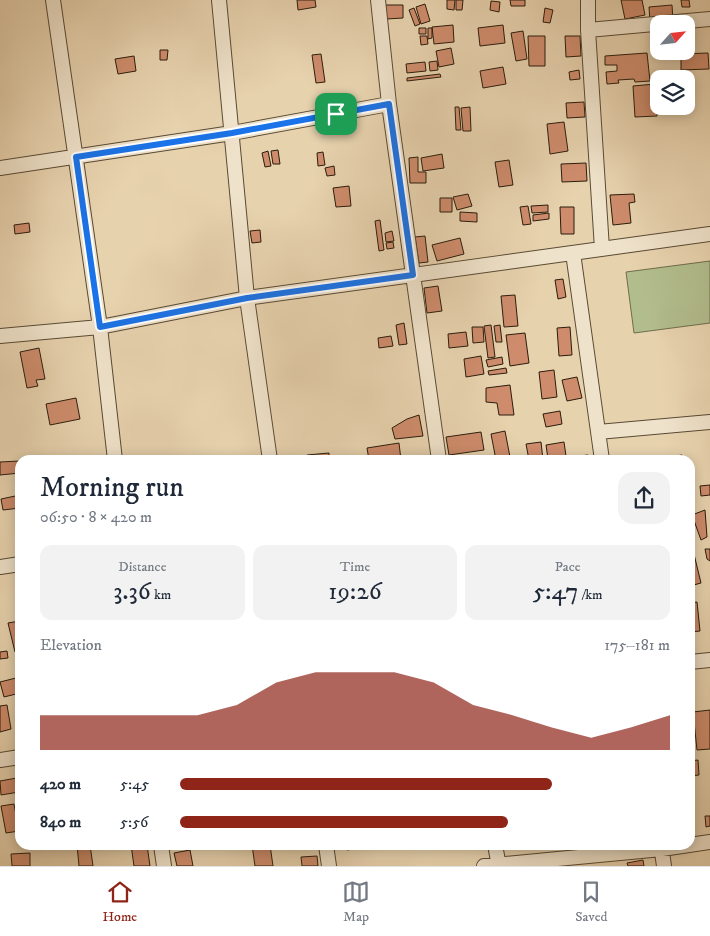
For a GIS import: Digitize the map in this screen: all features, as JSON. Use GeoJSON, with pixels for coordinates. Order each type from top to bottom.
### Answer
{"type":"FeatureCollection","features":[{"type":"Feature","properties":{"kind":"street"},"geometry":{"type":"LineString","coordinates":[[53,0],[100,327],[115,455]]}},
{"type":"Feature","properties":{"kind":"street"},"geometry":{"type":"LineString","coordinates":[[218,0],[247,298],[269,455]]}},
{"type":"Feature","properties":{"kind":"street"},"geometry":{"type":"LineString","coordinates":[[378,0],[389,104],[438,455]]}},
{"type":"Feature","properties":{"kind":"street"},"geometry":{"type":"LineString","coordinates":[[588,0],[588,30],[602,249]]}},
{"type":"Feature","properties":{"kind":"street"},"geometry":{"type":"LineString","coordinates":[[588,30],[710,19]]}},
{"type":"Feature","properties":{"kind":"street"},"geometry":{"type":"LineString","coordinates":[[0,168],[232,133],[389,104]]}},
{"type":"Feature","properties":{"kind":"street"},"geometry":{"type":"LineString","coordinates":[[0,336],[100,327],[247,298],[710,234]]}},
{"type":"Feature","properties":{"kind":"street"},"geometry":{"type":"LineString","coordinates":[[573,253],[601,455]]}},
{"type":"Feature","properties":{"kind":"street"},"geometry":{"type":"LineString","coordinates":[[598,432],[710,422]]}},
{"type":"Feature","properties":{"kind":"street"},"geometry":{"type":"LineString","coordinates":[[0,567],[15,565]]}},
{"type":"Feature","properties":{"kind":"street"},"geometry":{"type":"LineString","coordinates":[[695,662],[710,660]]}},
{"type":"Feature","properties":{"kind":"street"},"geometry":{"type":"LineString","coordinates":[[0,760],[15,758]]}},
{"type":"Feature","properties":{"kind":"street"},"geometry":{"type":"LineString","coordinates":[[695,844],[710,842]]}},
{"type":"Feature","properties":{"kind":"street"},"geometry":{"type":"LineString","coordinates":[[162,850],[164,866]]}},
{"type":"Feature","properties":{"kind":"street"},"geometry":{"type":"LineString","coordinates":[[327,850],[329,866]]}},
{"type":"Feature","properties":{"kind":"street"},"geometry":{"type":"LineString","coordinates":[[496,850],[499,865]]}},
{"type":"Feature","properties":{"kind":"street"},"geometry":{"type":"LineString","coordinates":[[484,866],[634,850]]}},
{"type":"Feature","properties":{"kind":"street"},"geometry":{"type":"LineString","coordinates":[[661,850],[664,866]]}},
{"type":"Feature","properties":{"kind":"green space"},"geometry":{"type":"Polygon","coordinates":[[[710,261],[710,323],[634,333],[626,272],[710,261]]]}},
{"type":"Feature","properties":{"kind":"building"},"geometry":{"type":"Polygon","coordinates":[[[297,0],[315,0],[316,7],[298,10],[297,0]]]}},
{"type":"Feature","properties":{"kind":"building"},"geometry":{"type":"Polygon","coordinates":[[[447,0],[455,0],[454,10],[447,9],[447,0]]]}},
{"type":"Feature","properties":{"kind":"building"},"geometry":{"type":"Polygon","coordinates":[[[456,0],[463,0],[462,10],[456,10],[456,0]]]}},
{"type":"Feature","properties":{"kind":"building"},"geometry":{"type":"Polygon","coordinates":[[[510,0],[525,0],[525,6],[511,6],[510,0]]]}},
{"type":"Feature","properties":{"kind":"building"},"geometry":{"type":"Polygon","coordinates":[[[621,0],[642,0],[645,15],[625,19],[621,0]]]}},
{"type":"Feature","properties":{"kind":"building"},"geometry":{"type":"Polygon","coordinates":[[[681,0],[689,0],[690,7],[682,7],[681,0]]]}},
{"type":"Feature","properties":{"kind":"building"},"geometry":{"type":"Polygon","coordinates":[[[491,1],[500,2],[499,12],[490,10],[491,1]]]}},
{"type":"Feature","properties":{"kind":"building"},"geometry":{"type":"Polygon","coordinates":[[[425,4],[430,21],[421,24],[416,7],[425,4]]]}},
{"type":"Feature","properties":{"kind":"building"},"geometry":{"type":"Polygon","coordinates":[[[385,5],[403,5],[403,18],[386,19],[385,5]]]}},
{"type":"Feature","properties":{"kind":"building"},"geometry":{"type":"Polygon","coordinates":[[[672,5],[673,15],[650,15],[650,22],[649,7],[672,5]]]}},
{"type":"Feature","properties":{"kind":"building"},"geometry":{"type":"Polygon","coordinates":[[[414,8],[420,24],[415,26],[409,10],[414,8]]]}},
{"type":"Feature","properties":{"kind":"building"},"geometry":{"type":"Polygon","coordinates":[[[545,8],[553,10],[550,23],[543,22],[545,8]]]}},
{"type":"Feature","properties":{"kind":"building"},"geometry":{"type":"Polygon","coordinates":[[[453,25],[454,42],[434,44],[432,27],[453,25]]]}},
{"type":"Feature","properties":{"kind":"building"},"geometry":{"type":"Polygon","coordinates":[[[503,25],[505,43],[480,46],[478,28],[503,25]]]}},
{"type":"Feature","properties":{"kind":"building"},"geometry":{"type":"Polygon","coordinates":[[[419,28],[426,28],[426,34],[419,34],[419,28]]]}},
{"type":"Feature","properties":{"kind":"building"},"geometry":{"type":"Polygon","coordinates":[[[428,28],[432,28],[432,38],[428,39],[428,28]]]}},
{"type":"Feature","properties":{"kind":"building"},"geometry":{"type":"Polygon","coordinates":[[[523,31],[527,59],[516,61],[511,33],[523,31]]]}},
{"type":"Feature","properties":{"kind":"building"},"geometry":{"type":"Polygon","coordinates":[[[420,36],[427,36],[428,44],[421,45],[420,36]]]}},
{"type":"Feature","properties":{"kind":"building"},"geometry":{"type":"Polygon","coordinates":[[[528,36],[545,36],[545,66],[529,66],[528,36]]]}},
{"type":"Feature","properties":{"kind":"building"},"geometry":{"type":"Polygon","coordinates":[[[565,36],[580,36],[581,56],[566,57],[565,36]]]}},
{"type":"Feature","properties":{"kind":"building"},"geometry":{"type":"Polygon","coordinates":[[[451,48],[454,64],[439,67],[436,51],[451,48]]]}},
{"type":"Feature","properties":{"kind":"building"},"geometry":{"type":"Polygon","coordinates":[[[160,50],[168,50],[167,60],[160,60],[160,50]]]}},
{"type":"Feature","properties":{"kind":"building"},"geometry":{"type":"Polygon","coordinates":[[[647,53],[650,81],[618,80],[619,83],[607,84],[606,72],[617,71],[617,65],[605,65],[605,56],[647,53]]]}},
{"type":"Feature","properties":{"kind":"building"},"geometry":{"type":"Polygon","coordinates":[[[695,53],[708,53],[709,69],[681,70],[681,60],[695,60],[695,53]]]}},
{"type":"Feature","properties":{"kind":"building"},"geometry":{"type":"Polygon","coordinates":[[[321,54],[325,82],[316,83],[312,55],[321,54]]]}},
{"type":"Feature","properties":{"kind":"building"},"geometry":{"type":"Polygon","coordinates":[[[134,56],[136,71],[118,74],[115,59],[134,56]]]}},
{"type":"Feature","properties":{"kind":"building"},"geometry":{"type":"Polygon","coordinates":[[[437,61],[438,70],[430,71],[429,62],[437,61]]]}},
{"type":"Feature","properties":{"kind":"building"},"geometry":{"type":"Polygon","coordinates":[[[425,62],[426,71],[407,73],[406,64],[425,62]]]}},
{"type":"Feature","properties":{"kind":"building"},"geometry":{"type":"Polygon","coordinates":[[[503,67],[506,84],[483,88],[480,71],[503,67]]]}},
{"type":"Feature","properties":{"kind":"building"},"geometry":{"type":"Polygon","coordinates":[[[579,70],[580,79],[570,80],[569,72],[579,70]]]}},
{"type":"Feature","properties":{"kind":"building"},"geometry":{"type":"Polygon","coordinates":[[[440,74],[441,77],[407,81],[407,78],[440,74]]]}},
{"type":"Feature","properties":{"kind":"building"},"geometry":{"type":"Polygon","coordinates":[[[650,84],[650,115],[657,116],[635,117],[633,86],[650,84]]]}},
{"type":"Feature","properties":{"kind":"building"},"geometry":{"type":"Polygon","coordinates":[[[584,102],[585,117],[567,118],[566,103],[584,102]]]}},
{"type":"Feature","properties":{"kind":"building"},"geometry":{"type":"Polygon","coordinates":[[[455,107],[459,107],[461,130],[456,130],[455,107]]]}},
{"type":"Feature","properties":{"kind":"building"},"geometry":{"type":"Polygon","coordinates":[[[470,107],[471,131],[463,131],[461,108],[470,107]]]}},
{"type":"Feature","properties":{"kind":"building"},"geometry":{"type":"Polygon","coordinates":[[[564,122],[568,151],[550,154],[547,124],[564,122]]]}},
{"type":"Feature","properties":{"kind":"building"},"geometry":{"type":"Polygon","coordinates":[[[278,150],[280,164],[273,164],[271,151],[278,150]]]}},
{"type":"Feature","properties":{"kind":"building"},"geometry":{"type":"Polygon","coordinates":[[[268,151],[271,166],[265,167],[262,153],[268,151]]]}},
{"type":"Feature","properties":{"kind":"building"},"geometry":{"type":"Polygon","coordinates":[[[323,152],[325,165],[318,166],[317,153],[323,152]]]}},
{"type":"Feature","properties":{"kind":"building"},"geometry":{"type":"Polygon","coordinates":[[[442,154],[444,168],[423,171],[421,158],[442,154]]]}},
{"type":"Feature","properties":{"kind":"building"},"geometry":{"type":"Polygon","coordinates":[[[418,157],[418,172],[426,172],[426,183],[410,183],[409,158],[418,157]]]}},
{"type":"Feature","properties":{"kind":"building"},"geometry":{"type":"Polygon","coordinates":[[[509,160],[513,185],[499,187],[495,162],[509,160]]]}},
{"type":"Feature","properties":{"kind":"building"},"geometry":{"type":"Polygon","coordinates":[[[586,163],[587,181],[562,182],[561,164],[586,163]]]}},
{"type":"Feature","properties":{"kind":"building"},"geometry":{"type":"Polygon","coordinates":[[[334,166],[335,175],[327,176],[325,168],[334,166]]]}},
{"type":"Feature","properties":{"kind":"building"},"geometry":{"type":"Polygon","coordinates":[[[349,186],[351,206],[336,207],[333,188],[349,186]]]}},
{"type":"Feature","properties":{"kind":"building"},"geometry":{"type":"Polygon","coordinates":[[[468,194],[472,206],[457,210],[453,197],[468,194]]]}},
{"type":"Feature","properties":{"kind":"building"},"geometry":{"type":"Polygon","coordinates":[[[634,194],[635,202],[629,203],[631,223],[613,225],[610,195],[634,194]]]}},
{"type":"Feature","properties":{"kind":"building"},"geometry":{"type":"Polygon","coordinates":[[[440,198],[452,198],[452,212],[440,212],[440,198]]]}},
{"type":"Feature","properties":{"kind":"building"},"geometry":{"type":"Polygon","coordinates":[[[548,205],[548,212],[532,213],[531,206],[548,205]]]}},
{"type":"Feature","properties":{"kind":"building"},"geometry":{"type":"Polygon","coordinates":[[[528,206],[531,224],[523,225],[520,207],[528,206]]]}},
{"type":"Feature","properties":{"kind":"building"},"geometry":{"type":"Polygon","coordinates":[[[560,207],[574,207],[574,234],[561,234],[560,207]]]}},
{"type":"Feature","properties":{"kind":"building"},"geometry":{"type":"Polygon","coordinates":[[[460,212],[477,213],[477,222],[460,221],[460,212]]]}},
{"type":"Feature","properties":{"kind":"building"},"geometry":{"type":"Polygon","coordinates":[[[549,213],[549,219],[533,221],[533,215],[549,213]]]}},
{"type":"Feature","properties":{"kind":"building"},"geometry":{"type":"Polygon","coordinates":[[[380,220],[384,250],[379,251],[375,221],[380,220]]]}},
{"type":"Feature","properties":{"kind":"building"},"geometry":{"type":"Polygon","coordinates":[[[29,223],[30,232],[15,234],[14,225],[29,223]]]}},
{"type":"Feature","properties":{"kind":"building"},"geometry":{"type":"Polygon","coordinates":[[[260,230],[261,242],[252,243],[250,231],[260,230]]]}},
{"type":"Feature","properties":{"kind":"building"},"geometry":{"type":"Polygon","coordinates":[[[392,231],[394,241],[386,242],[385,233],[392,231]]]}},
{"type":"Feature","properties":{"kind":"building"},"geometry":{"type":"Polygon","coordinates":[[[425,236],[428,262],[419,263],[415,237],[425,236]]]}},
{"type":"Feature","properties":{"kind":"building"},"geometry":{"type":"Polygon","coordinates":[[[460,238],[464,254],[437,261],[432,245],[460,238]]]}},
{"type":"Feature","properties":{"kind":"building"},"geometry":{"type":"Polygon","coordinates":[[[393,242],[394,248],[387,249],[386,243],[393,242]]]}},
{"type":"Feature","properties":{"kind":"building"},"geometry":{"type":"Polygon","coordinates":[[[563,279],[566,297],[558,299],[555,280],[563,279]]]}},
{"type":"Feature","properties":{"kind":"building"},"geometry":{"type":"Polygon","coordinates":[[[438,286],[442,311],[427,313],[424,288],[438,286]]]}},
{"type":"Feature","properties":{"kind":"building"},"geometry":{"type":"Polygon","coordinates":[[[515,295],[518,326],[504,327],[501,296],[515,295]]]}},
{"type":"Feature","properties":{"kind":"building"},"geometry":{"type":"Polygon","coordinates":[[[404,323],[407,344],[399,345],[396,325],[404,323]]]}},
{"type":"Feature","properties":{"kind":"building"},"geometry":{"type":"Polygon","coordinates":[[[491,325],[495,357],[488,358],[484,326],[491,325]]]}},
{"type":"Feature","properties":{"kind":"building"},"geometry":{"type":"Polygon","coordinates":[[[500,325],[502,342],[496,342],[494,326],[500,325]]]}},
{"type":"Feature","properties":{"kind":"building"},"geometry":{"type":"Polygon","coordinates":[[[472,327],[483,327],[484,342],[473,343],[472,327]]]}},
{"type":"Feature","properties":{"kind":"building"},"geometry":{"type":"Polygon","coordinates":[[[570,327],[572,355],[559,356],[557,328],[570,327]]]}},
{"type":"Feature","properties":{"kind":"building"},"geometry":{"type":"Polygon","coordinates":[[[466,332],[468,346],[449,348],[448,334],[466,332]]]}},
{"type":"Feature","properties":{"kind":"building"},"geometry":{"type":"Polygon","coordinates":[[[525,333],[529,363],[510,366],[506,335],[525,333]]]}},
{"type":"Feature","properties":{"kind":"building"},"geometry":{"type":"Polygon","coordinates":[[[391,336],[393,346],[379,348],[378,338],[391,336]]]}},
{"type":"Feature","properties":{"kind":"building"},"geometry":{"type":"Polygon","coordinates":[[[39,348],[45,379],[36,380],[38,386],[27,388],[20,352],[39,348]]]}},
{"type":"Feature","properties":{"kind":"building"},"geometry":{"type":"Polygon","coordinates":[[[481,356],[484,374],[466,377],[464,359],[481,356]]]}},
{"type":"Feature","properties":{"kind":"building"},"geometry":{"type":"Polygon","coordinates":[[[502,357],[503,364],[488,367],[486,360],[502,357]]]}},
{"type":"Feature","properties":{"kind":"building"},"geometry":{"type":"Polygon","coordinates":[[[506,368],[507,373],[489,375],[488,371],[506,368]]]}},
{"type":"Feature","properties":{"kind":"building"},"geometry":{"type":"Polygon","coordinates":[[[554,370],[557,397],[542,399],[539,372],[554,370]]]}},
{"type":"Feature","properties":{"kind":"building"},"geometry":{"type":"Polygon","coordinates":[[[577,377],[582,398],[567,401],[562,380],[577,377]]]}},
{"type":"Feature","properties":{"kind":"building"},"geometry":{"type":"Polygon","coordinates":[[[510,385],[514,415],[499,415],[497,403],[486,402],[486,388],[510,385]]]}},
{"type":"Feature","properties":{"kind":"building"},"geometry":{"type":"Polygon","coordinates":[[[76,398],[80,419],[50,425],[46,404],[76,398]]]}},
{"type":"Feature","properties":{"kind":"building"},"geometry":{"type":"Polygon","coordinates":[[[560,411],[562,424],[546,427],[543,414],[560,411]]]}},
{"type":"Feature","properties":{"kind":"building"},"geometry":{"type":"Polygon","coordinates":[[[419,415],[423,436],[395,439],[392,428],[407,419],[419,415]]]}},
{"type":"Feature","properties":{"kind":"building"},"geometry":{"type":"Polygon","coordinates":[[[505,431],[510,455],[495,455],[491,434],[505,431]]]}},
{"type":"Feature","properties":{"kind":"building"},"geometry":{"type":"Polygon","coordinates":[[[481,432],[484,450],[449,455],[446,437],[481,432]]]}},
{"type":"Feature","properties":{"kind":"building"},"geometry":{"type":"Polygon","coordinates":[[[541,442],[542,455],[528,455],[526,444],[541,442]]]}},
{"type":"Feature","properties":{"kind":"building"},"geometry":{"type":"Polygon","coordinates":[[[564,442],[566,455],[547,455],[546,445],[564,442]]]}},
{"type":"Feature","properties":{"kind":"building"},"geometry":{"type":"Polygon","coordinates":[[[399,443],[400,455],[368,455],[367,448],[399,443]]]}},
{"type":"Feature","properties":{"kind":"building"},"geometry":{"type":"Polygon","coordinates":[[[329,453],[329,455],[307,455],[329,453]]]}},
{"type":"Feature","properties":{"kind":"building"},"geometry":{"type":"Polygon","coordinates":[[[15,461],[15,474],[0,475],[0,462],[15,461]]]}},
{"type":"Feature","properties":{"kind":"building"},"geometry":{"type":"Polygon","coordinates":[[[710,485],[710,495],[701,496],[700,486],[710,485]]]}},
{"type":"Feature","properties":{"kind":"building"},"geometry":{"type":"Polygon","coordinates":[[[15,496],[15,509],[3,510],[1,499],[15,496]]]}},
{"type":"Feature","properties":{"kind":"building"},"geometry":{"type":"Polygon","coordinates":[[[705,510],[707,537],[701,540],[695,523],[695,514],[705,510]]]}},
{"type":"Feature","properties":{"kind":"building"},"geometry":{"type":"Polygon","coordinates":[[[705,549],[710,549],[710,561],[707,559],[705,549]]]}},
{"type":"Feature","properties":{"kind":"building"},"geometry":{"type":"Polygon","coordinates":[[[695,558],[701,583],[695,585],[695,558]]]}},
{"type":"Feature","properties":{"kind":"building"},"geometry":{"type":"Polygon","coordinates":[[[695,602],[697,602],[700,631],[695,632],[695,602]]]}},
{"type":"Feature","properties":{"kind":"building"},"geometry":{"type":"Polygon","coordinates":[[[15,622],[15,652],[8,623],[15,622]]]}},
{"type":"Feature","properties":{"kind":"building"},"geometry":{"type":"Polygon","coordinates":[[[7,651],[8,658],[0,659],[0,652],[7,651]]]}},
{"type":"Feature","properties":{"kind":"building"},"geometry":{"type":"Polygon","coordinates":[[[15,678],[15,694],[4,697],[0,682],[15,678]]]}},
{"type":"Feature","properties":{"kind":"building"},"geometry":{"type":"Polygon","coordinates":[[[7,705],[11,729],[0,732],[0,706],[7,705]]]}},
{"type":"Feature","properties":{"kind":"building"},"geometry":{"type":"Polygon","coordinates":[[[710,710],[710,749],[697,750],[695,712],[710,710]]]}},
{"type":"Feature","properties":{"kind":"building"},"geometry":{"type":"Polygon","coordinates":[[[695,760],[698,760],[699,775],[695,775],[695,760]]]}},
{"type":"Feature","properties":{"kind":"building"},"geometry":{"type":"Polygon","coordinates":[[[15,778],[15,793],[1,795],[0,781],[15,778]]]}},
{"type":"Feature","properties":{"kind":"building"},"geometry":{"type":"Polygon","coordinates":[[[14,804],[15,832],[6,833],[1,806],[14,804]]]}},
{"type":"Feature","properties":{"kind":"building"},"geometry":{"type":"Polygon","coordinates":[[[705,816],[710,816],[710,826],[706,827],[705,816]]]}},
{"type":"Feature","properties":{"kind":"building"},"geometry":{"type":"Polygon","coordinates":[[[77,850],[91,850],[93,866],[79,866],[77,850]]]}},
{"type":"Feature","properties":{"kind":"building"},"geometry":{"type":"Polygon","coordinates":[[[132,850],[148,850],[150,866],[134,866],[132,850]]]}},
{"type":"Feature","properties":{"kind":"building"},"geometry":{"type":"Polygon","coordinates":[[[190,850],[193,866],[177,866],[174,853],[190,850]]]}},
{"type":"Feature","properties":{"kind":"building"},"geometry":{"type":"Polygon","coordinates":[[[253,850],[271,850],[273,866],[255,866],[253,850]]]}},
{"type":"Feature","properties":{"kind":"building"},"geometry":{"type":"Polygon","coordinates":[[[30,853],[30,866],[12,866],[11,854],[30,853]]]}},
{"type":"Feature","properties":{"kind":"building"},"geometry":{"type":"Polygon","coordinates":[[[317,856],[318,866],[302,866],[301,857],[317,856]]]}},
{"type":"Feature","properties":{"kind":"building"},"geometry":{"type":"Polygon","coordinates":[[[643,860],[644,866],[628,866],[627,863],[643,860]]]}},
{"type":"Feature","properties":{"kind":"route"},"geometry":{"type":"LineString","coordinates":[[389,104],[413,275],[247,298],[100,327],[76,157],[232,133],[336,114],[389,104]]}}]}
